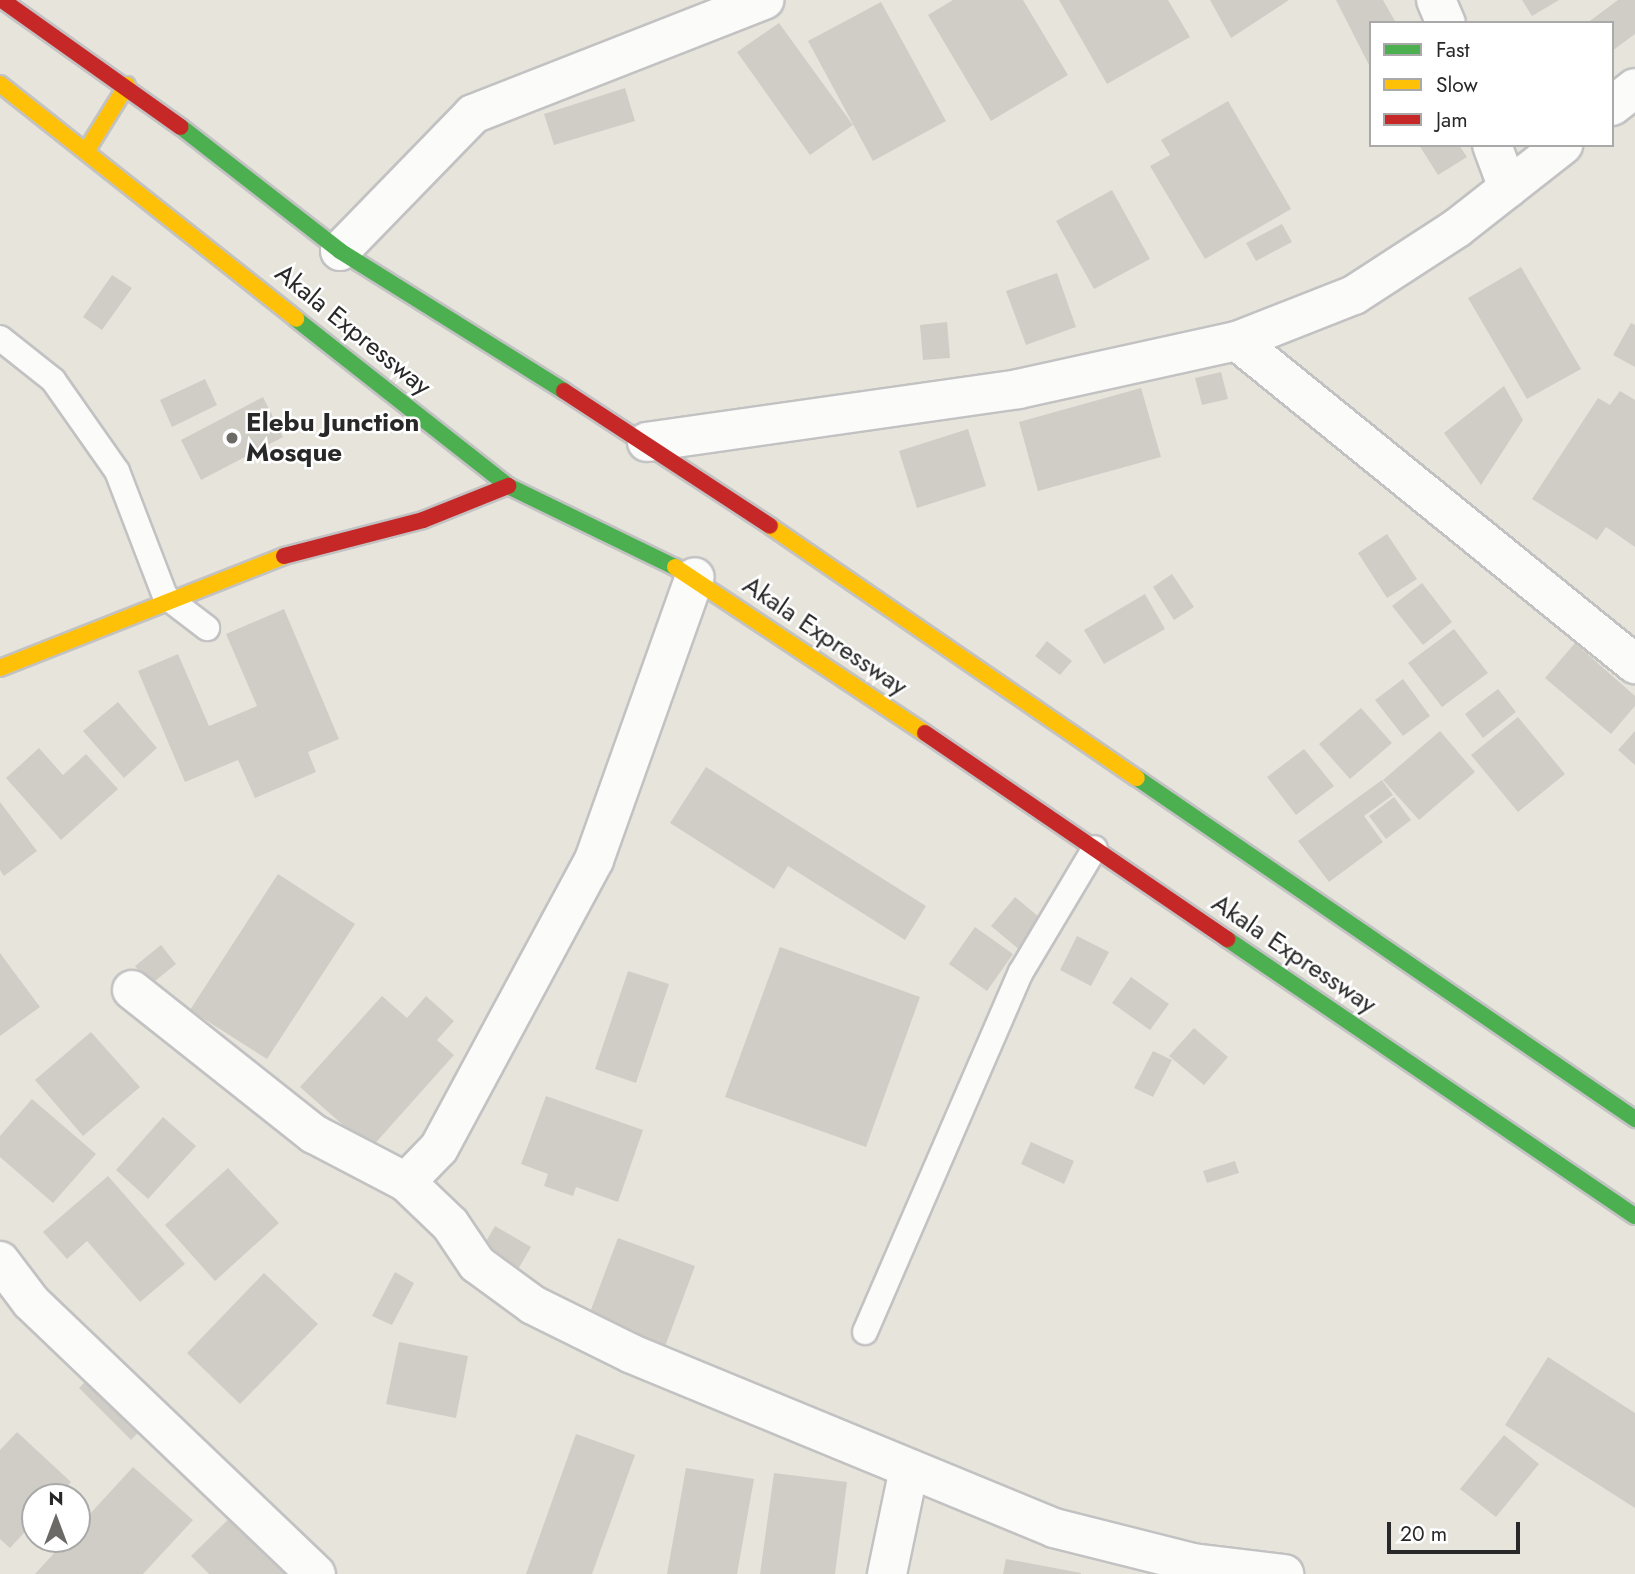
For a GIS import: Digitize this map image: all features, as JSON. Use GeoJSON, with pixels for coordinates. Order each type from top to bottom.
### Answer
{"type":"FeatureCollection","features":[{"type":"Feature","properties":{"kind":"main road","name":"Akala Expressway"},"geometry":{"type":"LineString","coordinates":[[2,0],[127,85],[340,251],[647,442],[1635,1119]]}},
{"type":"Feature","properties":{"kind":"main road","name":"Akala Expressway"},"geometry":{"type":"LineString","coordinates":[[0,85],[88,148],[508,486],[695,577],[1635,1216]]}},
{"type":"Feature","properties":{"kind":"main road"},"geometry":{"type":"LineString","coordinates":[[88,148],[127,85]]}},
{"type":"Feature","properties":{"kind":"main road"},"geometry":{"type":"LineString","coordinates":[[0,668],[165,596],[248,565],[424,520],[508,486]]}},
{"type":"Feature","properties":{"kind":"street"},"geometry":{"type":"LineString","coordinates":[[340,251],[472,114],[764,0]]}},
{"type":"Feature","properties":{"kind":"street"},"geometry":{"type":"LineString","coordinates":[[1436,0],[1445,21]]}},
{"type":"Feature","properties":{"kind":"street"},"geometry":{"type":"LineString","coordinates":[[1614,104],[1635,88]]}},
{"type":"Feature","properties":{"kind":"street"},"geometry":{"type":"LineString","coordinates":[[1493,147],[1508,188]]}},
{"type":"Feature","properties":{"kind":"street"},"geometry":{"type":"LineString","coordinates":[[647,442],[1018,389],[1237,341],[1354,295],[1508,188],[1560,147]]}},
{"type":"Feature","properties":{"kind":"street"},"geometry":{"type":"LineString","coordinates":[[1237,341],[1635,664]]}},
{"type":"Feature","properties":{"kind":"street"},"geometry":{"type":"LineString","coordinates":[[406,1182],[439,1147],[594,860],[695,577]]}},
{"type":"Feature","properties":{"kind":"street"},"geometry":{"type":"LineString","coordinates":[[132,990],[313,1134],[406,1182],[450,1224],[477,1264],[533,1305],[909,1469],[1054,1528],[1193,1563],[1284,1574]]}},
{"type":"Feature","properties":{"kind":"street"},"geometry":{"type":"LineString","coordinates":[[0,1261],[31,1302],[316,1574]]}},
{"type":"Feature","properties":{"kind":"street"},"geometry":{"type":"LineString","coordinates":[[887,1574],[909,1469]]}},
{"type":"Feature","properties":{"kind":"lane"},"geometry":{"type":"LineString","coordinates":[[0,338],[53,380],[117,471],[165,596],[207,628]]}},
{"type":"Feature","properties":{"kind":"lane"},"geometry":{"type":"LineString","coordinates":[[865,1332],[1021,972],[1096,848]]}},
{"type":"Feature","properties":{"kind":"building"},"geometry":{"type":"Polygon","coordinates":[[[953,0],[1023,0],[1068,75],[991,121],[928,15],[953,0]]]}},
{"type":"Feature","properties":{"kind":"building"},"geometry":{"type":"Polygon","coordinates":[[[1059,0],[1168,0],[1190,37],[1107,84],[1059,0]]]}},
{"type":"Feature","properties":{"kind":"building"},"geometry":{"type":"Polygon","coordinates":[[[1210,0],[1289,0],[1231,38],[1210,0]]]}},
{"type":"Feature","properties":{"kind":"building"},"geometry":{"type":"Polygon","coordinates":[[[1336,0],[1383,0],[1395,21],[1369,21],[1369,65],[1336,0]]]}},
{"type":"Feature","properties":{"kind":"building"},"geometry":{"type":"Polygon","coordinates":[[[1522,0],[1559,0],[1532,16],[1522,0]]]}},
{"type":"Feature","properties":{"kind":"building"},"geometry":{"type":"Polygon","coordinates":[[[1618,0],[1635,0],[1635,34],[1614,50],[1614,21],[1590,21],[1618,0]]]}},
{"type":"Feature","properties":{"kind":"building"},"geometry":{"type":"Polygon","coordinates":[[[881,2],[946,121],[873,161],[808,41],[881,2]]]}},
{"type":"Feature","properties":{"kind":"building"},"geometry":{"type":"Polygon","coordinates":[[[779,23],[853,125],[810,155],[737,52],[779,23]]]}},
{"type":"Feature","properties":{"kind":"building"},"geometry":{"type":"Polygon","coordinates":[[[625,88],[635,121],[554,145],[544,114],[625,88]]]}},
{"type":"Feature","properties":{"kind":"building"},"geometry":{"type":"Polygon","coordinates":[[[1228,101],[1291,209],[1205,259],[1150,166],[1170,155],[1161,140],[1228,101]]]}},
{"type":"Feature","properties":{"kind":"building"},"geometry":{"type":"Polygon","coordinates":[[[1420,147],[1460,147],[1467,157],[1438,175],[1420,147]]]}},
{"type":"Feature","properties":{"kind":"building"},"geometry":{"type":"Polygon","coordinates":[[[1112,190],[1150,259],[1094,289],[1056,221],[1112,190]]]}},
{"type":"Feature","properties":{"kind":"building"},"geometry":{"type":"Polygon","coordinates":[[[1282,224],[1292,242],[1256,261],[1246,243],[1282,224]]]}},
{"type":"Feature","properties":{"kind":"building"},"geometry":{"type":"Polygon","coordinates":[[[1521,267],[1581,369],[1527,399],[1468,298],[1521,267]]]}},
{"type":"Feature","properties":{"kind":"building"},"geometry":{"type":"Polygon","coordinates":[[[1057,273],[1076,327],[1026,345],[1006,291],[1057,273]]]}},
{"type":"Feature","properties":{"kind":"building"},"geometry":{"type":"Polygon","coordinates":[[[112,275],[132,288],[102,330],[83,317],[112,275]]]}},
{"type":"Feature","properties":{"kind":"building"},"geometry":{"type":"Polygon","coordinates":[[[947,322],[950,358],[923,360],[920,325],[947,322]]]}},
{"type":"Feature","properties":{"kind":"building"},"geometry":{"type":"Polygon","coordinates":[[[1631,323],[1635,325],[1635,367],[1613,355],[1631,323]]]}},
{"type":"Feature","properties":{"kind":"building"},"geometry":{"type":"Polygon","coordinates":[[[1221,372],[1228,399],[1202,405],[1195,378],[1221,372]]]}},
{"type":"Feature","properties":{"kind":"building"},"geometry":{"type":"Polygon","coordinates":[[[205,379],[217,405],[172,427],[160,400],[205,379]]]}},
{"type":"Feature","properties":{"kind":"building"},"geometry":{"type":"Polygon","coordinates":[[[1504,386],[1523,420],[1481,485],[1444,433],[1504,386]]]}},
{"type":"Feature","properties":{"kind":"building"},"geometry":{"type":"Polygon","coordinates":[[[1141,388],[1161,457],[1038,491],[1019,422],[1141,388]]]}},
{"type":"Feature","properties":{"kind":"building"},"geometry":{"type":"Polygon","coordinates":[[[1620,391],[1635,400],[1635,547],[1606,527],[1597,540],[1532,499],[1598,398],[1610,405],[1620,391]]]}},
{"type":"Feature","properties":{"kind":"building","name":"Elebu Junction Mosque"},"geometry":{"type":"Polygon","coordinates":[[[263,397],[283,437],[201,480],[181,440],[263,397]]]}},
{"type":"Feature","properties":{"kind":"building"},"geometry":{"type":"Polygon","coordinates":[[[968,429],[986,486],[917,508],[899,451],[968,429]]]}},
{"type":"Feature","properties":{"kind":"building"},"geometry":{"type":"Polygon","coordinates":[[[1387,534],[1417,579],[1387,598],[1358,553],[1387,534]]]}},
{"type":"Feature","properties":{"kind":"building"},"geometry":{"type":"Polygon","coordinates":[[[1172,574],[1194,607],[1174,620],[1153,587],[1172,574]]]}},
{"type":"Feature","properties":{"kind":"building"},"geometry":{"type":"Polygon","coordinates":[[[1422,583],[1452,622],[1423,645],[1392,606],[1422,583]]]}},
{"type":"Feature","properties":{"kind":"building"},"geometry":{"type":"Polygon","coordinates":[[[1145,594],[1165,629],[1104,664],[1084,630],[1145,594]]]}},
{"type":"Feature","properties":{"kind":"building"},"geometry":{"type":"Polygon","coordinates":[[[284,609],[339,739],[308,752],[316,772],[255,798],[238,760],[185,782],[138,671],[178,654],[209,726],[257,706],[226,634],[284,609]]]}},
{"type":"Feature","properties":{"kind":"building"},"geometry":{"type":"Polygon","coordinates":[[[1454,629],[1488,673],[1442,707],[1408,663],[1454,629]]]}},
{"type":"Feature","properties":{"kind":"building"},"geometry":{"type":"Polygon","coordinates":[[[1047,641],[1072,661],[1060,675],[1035,656],[1047,641]]]}},
{"type":"Feature","properties":{"kind":"building"},"geometry":{"type":"Polygon","coordinates":[[[1575,643],[1635,696],[1635,706],[1611,734],[1545,678],[1575,643]]]}},
{"type":"Feature","properties":{"kind":"building"},"geometry":{"type":"Polygon","coordinates":[[[1403,679],[1430,716],[1403,736],[1375,700],[1403,679]]]}},
{"type":"Feature","properties":{"kind":"building"},"geometry":{"type":"Polygon","coordinates":[[[1498,689],[1516,712],[1483,738],[1465,714],[1498,689]]]}},
{"type":"Feature","properties":{"kind":"building"},"geometry":{"type":"Polygon","coordinates":[[[118,702],[157,748],[124,778],[83,731],[118,702]]]}},
{"type":"Feature","properties":{"kind":"building"},"geometry":{"type":"Polygon","coordinates":[[[1361,708],[1392,743],[1350,779],[1319,744],[1361,708]]]}},
{"type":"Feature","properties":{"kind":"building"},"geometry":{"type":"Polygon","coordinates":[[[1518,717],[1565,774],[1518,812],[1471,755],[1518,717]]]}},
{"type":"Feature","properties":{"kind":"building"},"geometry":{"type":"Polygon","coordinates":[[[1440,731],[1475,772],[1419,820],[1383,780],[1440,731]]]}},
{"type":"Feature","properties":{"kind":"building"},"geometry":{"type":"Polygon","coordinates":[[[1635,731],[1635,765],[1618,750],[1635,731]]]}},
{"type":"Feature","properties":{"kind":"building"},"geometry":{"type":"Polygon","coordinates":[[[39,748],[63,775],[86,754],[118,789],[61,840],[6,778],[39,748]]]}},
{"type":"Feature","properties":{"kind":"building"},"geometry":{"type":"Polygon","coordinates":[[[1304,749],[1334,786],[1296,815],[1267,777],[1304,749]]]}},
{"type":"Feature","properties":{"kind":"building"},"geometry":{"type":"Polygon","coordinates":[[[706,767],[926,906],[905,940],[788,866],[774,889],[670,823],[706,767]]]}},
{"type":"Feature","properties":{"kind":"building"},"geometry":{"type":"Polygon","coordinates":[[[1382,780],[1393,795],[1364,816],[1383,842],[1329,882],[1298,841],[1382,780]]]}},
{"type":"Feature","properties":{"kind":"building"},"geometry":{"type":"Polygon","coordinates":[[[1394,797],[1411,820],[1386,839],[1369,816],[1394,797]]]}},
{"type":"Feature","properties":{"kind":"building"},"geometry":{"type":"Polygon","coordinates":[[[0,802],[37,851],[4,876],[0,870],[0,802]]]}},
{"type":"Feature","properties":{"kind":"building"},"geometry":{"type":"Polygon","coordinates":[[[278,874],[355,924],[267,1059],[190,1010],[278,874]]]}},
{"type":"Feature","properties":{"kind":"building"},"geometry":{"type":"Polygon","coordinates":[[[1015,897],[1045,922],[1021,951],[991,926],[1015,897]]]}},
{"type":"Feature","properties":{"kind":"building"},"geometry":{"type":"Polygon","coordinates":[[[975,927],[1013,954],[987,991],[949,964],[975,927]]]}},
{"type":"Feature","properties":{"kind":"building"},"geometry":{"type":"Polygon","coordinates":[[[1077,936],[1109,952],[1091,986],[1060,970],[1077,936]]]}},
{"type":"Feature","properties":{"kind":"building"},"geometry":{"type":"Polygon","coordinates":[[[161,945],[176,964],[150,985],[135,966],[161,945]]]}},
{"type":"Feature","properties":{"kind":"building"},"geometry":{"type":"Polygon","coordinates":[[[780,947],[920,997],[866,1147],[725,1097],[780,947]]]}},
{"type":"Feature","properties":{"kind":"building"},"geometry":{"type":"Polygon","coordinates":[[[0,953],[40,1007],[0,1036],[0,953]]]}},
{"type":"Feature","properties":{"kind":"building"},"geometry":{"type":"Polygon","coordinates":[[[628,971],[669,984],[636,1083],[595,1069],[628,971]]]}},
{"type":"Feature","properties":{"kind":"building"},"geometry":{"type":"Polygon","coordinates":[[[1131,977],[1169,1004],[1150,1030],[1112,1003],[1131,977]]]}},
{"type":"Feature","properties":{"kind":"building"},"geometry":{"type":"Polygon","coordinates":[[[382,996],[407,1018],[426,996],[454,1021],[437,1040],[454,1055],[370,1149],[300,1087],[382,996]]]}},
{"type":"Feature","properties":{"kind":"building"},"geometry":{"type":"Polygon","coordinates":[[[1194,1028],[1228,1057],[1204,1085],[1169,1056],[1194,1028]]]}},
{"type":"Feature","properties":{"kind":"building"},"geometry":{"type":"Polygon","coordinates":[[[91,1032],[140,1087],[83,1136],[35,1080],[91,1032]]]}},
{"type":"Feature","properties":{"kind":"building"},"geometry":{"type":"Polygon","coordinates":[[[1153,1051],[1172,1060],[1153,1097],[1134,1088],[1153,1051]]]}},
{"type":"Feature","properties":{"kind":"building"},"geometry":{"type":"Polygon","coordinates":[[[546,1096],[643,1130],[618,1202],[576,1187],[573,1196],[544,1186],[548,1174],[521,1164],[546,1096]]]}},
{"type":"Feature","properties":{"kind":"building"},"geometry":{"type":"Polygon","coordinates":[[[32,1099],[96,1154],[53,1203],[0,1157],[0,1136],[32,1099]]]}},
{"type":"Feature","properties":{"kind":"building"},"geometry":{"type":"Polygon","coordinates":[[[163,1117],[196,1146],[148,1199],[116,1170],[163,1117]]]}},
{"type":"Feature","properties":{"kind":"building"},"geometry":{"type":"Polygon","coordinates":[[[1031,1142],[1074,1161],[1064,1184],[1021,1164],[1031,1142]]]}},
{"type":"Feature","properties":{"kind":"building"},"geometry":{"type":"Polygon","coordinates":[[[1235,1161],[1239,1173],[1207,1183],[1203,1171],[1235,1161]]]}},
{"type":"Feature","properties":{"kind":"building"},"geometry":{"type":"Polygon","coordinates":[[[228,1168],[279,1223],[215,1281],[165,1225],[228,1168]]]}},
{"type":"Feature","properties":{"kind":"building"},"geometry":{"type":"Polygon","coordinates":[[[108,1176],[185,1264],[140,1302],[87,1241],[67,1259],[43,1232],[108,1176]]]}},
{"type":"Feature","properties":{"kind":"building"},"geometry":{"type":"Polygon","coordinates":[[[495,1226],[531,1247],[517,1271],[481,1250],[495,1226]]]}},
{"type":"Feature","properties":{"kind":"building"},"geometry":{"type":"Polygon","coordinates":[[[618,1238],[695,1266],[663,1352],[586,1323],[618,1238]]]}},
{"type":"Feature","properties":{"kind":"building"},"geometry":{"type":"Polygon","coordinates":[[[395,1272],[414,1283],[392,1325],[372,1316],[395,1272]]]}},
{"type":"Feature","properties":{"kind":"building"},"geometry":{"type":"Polygon","coordinates":[[[264,1273],[318,1324],[240,1404],[187,1353],[264,1273]]]}},
{"type":"Feature","properties":{"kind":"building"},"geometry":{"type":"Polygon","coordinates":[[[399,1342],[468,1356],[456,1418],[386,1404],[399,1342]]]}},
{"type":"Feature","properties":{"kind":"building"},"geometry":{"type":"Polygon","coordinates":[[[1548,1357],[1635,1413],[1635,1508],[1505,1425],[1548,1357]]]}},
{"type":"Feature","properties":{"kind":"building"},"geometry":{"type":"Polygon","coordinates":[[[99,1368],[151,1420],[131,1440],[79,1388],[99,1368]]]}},
{"type":"Feature","properties":{"kind":"building"},"geometry":{"type":"Polygon","coordinates":[[[17,1432],[71,1482],[21,1483],[21,1536],[10,1548],[0,1539],[0,1450],[17,1432]]]}},
{"type":"Feature","properties":{"kind":"building"},"geometry":{"type":"Polygon","coordinates":[[[576,1434],[635,1455],[592,1574],[526,1574],[576,1434]]]}},
{"type":"Feature","properties":{"kind":"building"},"geometry":{"type":"Polygon","coordinates":[[[1504,1435],[1539,1464],[1496,1517],[1460,1489],[1504,1435]]]}},
{"type":"Feature","properties":{"kind":"building"},"geometry":{"type":"Polygon","coordinates":[[[133,1467],[193,1520],[143,1574],[35,1574],[54,1553],[91,1553],[91,1513],[133,1467]]]}},
{"type":"Feature","properties":{"kind":"building"},"geometry":{"type":"Polygon","coordinates":[[[686,1468],[754,1479],[737,1574],[667,1574],[686,1468]]]}},
{"type":"Feature","properties":{"kind":"building"},"geometry":{"type":"Polygon","coordinates":[[[774,1473],[847,1482],[835,1574],[760,1574],[774,1473]]]}},
{"type":"Feature","properties":{"kind":"building"},"geometry":{"type":"Polygon","coordinates":[[[239,1509],[304,1574],[209,1574],[191,1556],[239,1509]]]}},
{"type":"Feature","properties":{"kind":"building"},"geometry":{"type":"Polygon","coordinates":[[[1006,1559],[1081,1573],[1081,1574],[1003,1574],[1006,1559]]]}},
{"type":"Feature","properties":{"kind":"traffic: fast"},"geometry":{"type":"LineString","coordinates":[[181,127],[340,251],[564,391]]}},
{"type":"Feature","properties":{"kind":"traffic: fast"},"geometry":{"type":"LineString","coordinates":[[296,319],[508,486],[675,567]]}},
{"type":"Feature","properties":{"kind":"traffic: fast"},"geometry":{"type":"LineString","coordinates":[[1137,778],[1635,1119]]}},
{"type":"Feature","properties":{"kind":"traffic: fast"},"geometry":{"type":"LineString","coordinates":[[1227,939],[1635,1216]]}},
{"type":"Feature","properties":{"kind":"traffic: slow"},"geometry":{"type":"LineString","coordinates":[[0,84],[296,319]]}},
{"type":"Feature","properties":{"kind":"traffic: slow"},"geometry":{"type":"LineString","coordinates":[[88,148],[127,85]]}},
{"type":"Feature","properties":{"kind":"traffic: slow"},"geometry":{"type":"LineString","coordinates":[[770,526],[1137,778]]}},
{"type":"Feature","properties":{"kind":"traffic: slow"},"geometry":{"type":"LineString","coordinates":[[0,668],[284,556]]}},
{"type":"Feature","properties":{"kind":"traffic: slow"},"geometry":{"type":"LineString","coordinates":[[675,567],[925,733]]}},
{"type":"Feature","properties":{"kind":"traffic: jam"},"geometry":{"type":"LineString","coordinates":[[2,0],[181,127]]}},
{"type":"Feature","properties":{"kind":"traffic: jam"},"geometry":{"type":"LineString","coordinates":[[564,391],[770,526]]}},
{"type":"Feature","properties":{"kind":"traffic: jam"},"geometry":{"type":"LineString","coordinates":[[284,556],[423,520],[508,486]]}},
{"type":"Feature","properties":{"kind":"traffic: jam"},"geometry":{"type":"LineString","coordinates":[[925,733],[1227,939]]}},
{"type":"Feature","properties":{"kind":"place","name":"Elebu Junction Mosque"},"geometry":{"type":"Point","coordinates":[232,438]}}]}
